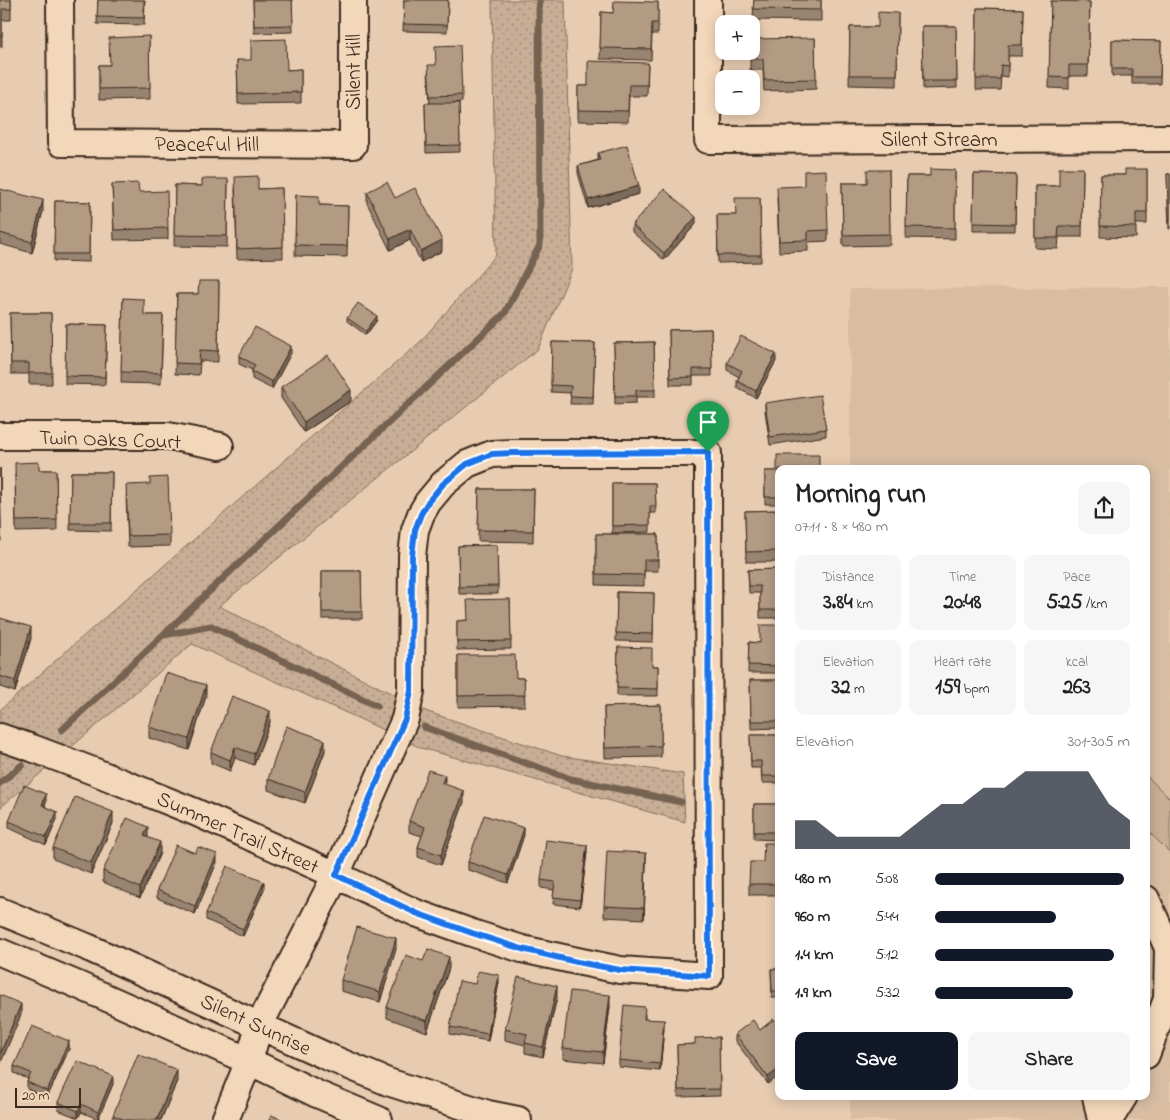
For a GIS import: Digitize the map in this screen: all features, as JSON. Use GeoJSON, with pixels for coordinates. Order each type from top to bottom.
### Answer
{"type":"FeatureCollection","features":[{"type":"Feature","properties":{"kind":"street","name":"Peaceful Hill"},"geometry":{"type":"LineString","coordinates":[[60,0],[60,143],[354,145]]}},
{"type":"Feature","properties":{"kind":"street","name":"Silent Hill"},"geometry":{"type":"LineString","coordinates":[[353,0],[354,145]]}},
{"type":"Feature","properties":{"kind":"street","name":"Silent Stream"},"geometry":{"type":"LineString","coordinates":[[708,0],[708,140],[1170,138]]}},
{"type":"Feature","properties":{"kind":"street","name":"Twin Oaks Court"},"geometry":{"type":"LineString","coordinates":[[0,436],[168,436],[220,446]]}},
{"type":"Feature","properties":{"kind":"street","name":"Summer Trail Street"},"geometry":{"type":"LineString","coordinates":[[0,737],[84,767],[195,812],[416,913],[472,933],[522,949],[620,970],[709,976],[708,452],[492,454],[467,464],[443,484],[428,502],[415,530],[412,556],[411,691],[405,719],[336,875]]}},
{"type":"Feature","properties":{"kind":"street"},"geometry":{"type":"LineString","coordinates":[[225,1120],[249,1062],[259,1026],[336,875]]}},
{"type":"Feature","properties":{"kind":"street"},"geometry":{"type":"LineString","coordinates":[[1150,908],[1168,948],[1168,957],[1167,999],[1150,1044]]}},
{"type":"Feature","properties":{"kind":"street","name":"Silent Sunrise"},"geometry":{"type":"LineString","coordinates":[[0,911],[87,947],[259,1026],[388,1082],[488,1114],[518,1120]]}},
{"type":"Feature","properties":{"kind":"street","name":"Silent Sunrise"},"geometry":{"type":"LineString","coordinates":[[0,952],[78,984],[317,1094],[380,1120]]}},
{"type":"Feature","properties":{"kind":"street"},"geometry":{"type":"LineString","coordinates":[[1097,1100],[1102,1120]]}},
{"type":"Feature","properties":{"kind":"street"},"geometry":{"type":"LineString","coordinates":[[1109,1120],[1122,1100]]}},
{"type":"Feature","properties":{"kind":"shaded area"},"geometry":{"type":"Polygon","coordinates":[[[492,0],[565,0],[572,269],[538,349],[219,606],[428,712],[562,756],[683,774],[685,822],[421,748],[192,644],[0,808],[0,710],[420,342],[496,255],[492,0]]]}},
{"type":"Feature","properties":{"kind":"shaded area"},"geometry":{"type":"Polygon","coordinates":[[[1170,287],[1170,1120],[850,1120],[850,1100],[1150,1100],[1150,465],[850,465],[850,289],[1170,287]]]}},
{"type":"Feature","properties":{"kind":"shaded area"},"geometry":{"type":"Polygon","coordinates":[[[1150,779],[1170,799],[1169,852],[1150,833],[1150,779]]]}},
{"type":"Feature","properties":{"kind":"building"},"geometry":{"type":"Polygon","coordinates":[[[0,0],[11,0],[11,9],[2,9],[2,36],[0,36],[0,0]]]}},
{"type":"Feature","properties":{"kind":"building"},"geometry":{"type":"Polygon","coordinates":[[[98,0],[144,0],[144,18],[97,17],[98,0]]]}},
{"type":"Feature","properties":{"kind":"building"},"geometry":{"type":"Polygon","coordinates":[[[253,0],[292,0],[293,25],[254,26],[253,0]]]}},
{"type":"Feature","properties":{"kind":"building"},"geometry":{"type":"Polygon","coordinates":[[[404,0],[448,0],[447,25],[403,24],[404,0]]]}},
{"type":"Feature","properties":{"kind":"building"},"geometry":{"type":"Polygon","coordinates":[[[754,0],[821,0],[821,10],[753,9],[754,0]]]}},
{"type":"Feature","properties":{"kind":"building"},"geometry":{"type":"Polygon","coordinates":[[[614,1],[658,2],[658,23],[652,23],[651,49],[600,48],[601,12],[613,13],[614,1]]]}},
{"type":"Feature","properties":{"kind":"building"},"geometry":{"type":"Polygon","coordinates":[[[1051,1],[1090,2],[1088,65],[1069,65],[1069,78],[1049,77],[1051,1]]]}},
{"type":"Feature","properties":{"kind":"building"},"geometry":{"type":"Polygon","coordinates":[[[977,8],[1023,9],[1022,45],[1008,45],[1008,66],[1001,65],[1000,79],[976,79],[977,8]]]}},
{"type":"Feature","properties":{"kind":"building"},"geometry":{"type":"Polygon","coordinates":[[[878,12],[898,13],[897,75],[849,75],[850,27],[878,27],[878,12]]]}},
{"type":"Feature","properties":{"kind":"building"},"geometry":{"type":"Polygon","coordinates":[[[922,26],[956,26],[957,81],[923,81],[922,26]]]}},
{"type":"Feature","properties":{"kind":"building"},"geometry":{"type":"Polygon","coordinates":[[[149,36],[150,88],[99,89],[99,65],[110,65],[109,38],[149,36]]]}},
{"type":"Feature","properties":{"kind":"building"},"geometry":{"type":"Polygon","coordinates":[[[815,38],[816,79],[764,80],[763,59],[760,59],[760,39],[815,38]]]}},
{"type":"Feature","properties":{"kind":"building"},"geometry":{"type":"Polygon","coordinates":[[[286,39],[287,70],[301,69],[301,92],[238,94],[237,60],[251,60],[251,40],[286,39]]]}},
{"type":"Feature","properties":{"kind":"building"},"geometry":{"type":"Polygon","coordinates":[[[1112,40],[1161,41],[1160,77],[1132,77],[1132,69],[1112,69],[1112,40]]]}},
{"type":"Feature","properties":{"kind":"building"},"geometry":{"type":"Polygon","coordinates":[[[460,45],[462,95],[430,96],[428,65],[436,65],[435,46],[460,45]]]}},
{"type":"Feature","properties":{"kind":"building"},"geometry":{"type":"Polygon","coordinates":[[[588,61],[648,63],[647,85],[629,85],[628,111],[578,110],[578,86],[588,86],[588,61]]]}},
{"type":"Feature","properties":{"kind":"building"},"geometry":{"type":"Polygon","coordinates":[[[425,103],[459,103],[460,145],[426,146],[425,103]]]}},
{"type":"Feature","properties":{"kind":"building"},"geometry":{"type":"Polygon","coordinates":[[[627,145],[639,186],[588,200],[578,166],[600,160],[598,153],[627,145]]]}},
{"type":"Feature","properties":{"kind":"building"},"geometry":{"type":"Polygon","coordinates":[[[1059,168],[1083,168],[1082,226],[1059,226],[1058,238],[1035,238],[1035,186],[1059,186],[1059,168]]]}},
{"type":"Feature","properties":{"kind":"building"},"geometry":{"type":"Polygon","coordinates":[[[930,169],[955,170],[955,228],[906,227],[907,176],[930,176],[930,169]]]}},
{"type":"Feature","properties":{"kind":"building"},"geometry":{"type":"Polygon","coordinates":[[[1125,169],[1147,169],[1147,213],[1136,213],[1136,227],[1100,226],[1101,175],[1125,175],[1125,169]]]}},
{"type":"Feature","properties":{"kind":"building"},"geometry":{"type":"Polygon","coordinates":[[[826,170],[828,230],[808,231],[808,240],[779,241],[777,187],[804,186],[804,171],[826,170]]]}},
{"type":"Feature","properties":{"kind":"building"},"geometry":{"type":"Polygon","coordinates":[[[867,170],[889,170],[890,234],[843,235],[842,183],[867,183],[867,170]]]}},
{"type":"Feature","properties":{"kind":"building"},"geometry":{"type":"Polygon","coordinates":[[[974,174],[1016,175],[1015,224],[973,223],[974,174]]]}},
{"type":"Feature","properties":{"kind":"building"},"geometry":{"type":"Polygon","coordinates":[[[1167,174],[1170,174],[1170,222],[1169,222],[1167,174]]]}},
{"type":"Feature","properties":{"kind":"building"},"geometry":{"type":"Polygon","coordinates":[[[258,176],[258,189],[282,188],[283,247],[237,249],[235,177],[258,176]]]}},
{"type":"Feature","properties":{"kind":"building"},"geometry":{"type":"Polygon","coordinates":[[[202,179],[228,179],[227,236],[174,235],[175,185],[202,186],[202,179]]]}},
{"type":"Feature","properties":{"kind":"building"},"geometry":{"type":"Polygon","coordinates":[[[387,182],[395,198],[415,188],[442,240],[421,251],[410,229],[390,239],[367,192],[387,182]]]}},
{"type":"Feature","properties":{"kind":"building"},"geometry":{"type":"Polygon","coordinates":[[[138,183],[139,192],[167,191],[168,228],[114,230],[112,184],[138,183]]]}},
{"type":"Feature","properties":{"kind":"building"},"geometry":{"type":"Polygon","coordinates":[[[0,189],[43,200],[32,242],[0,233],[0,189]]]}},
{"type":"Feature","properties":{"kind":"building"},"geometry":{"type":"Polygon","coordinates":[[[664,189],[696,217],[664,253],[632,225],[664,189]]]}},
{"type":"Feature","properties":{"kind":"building"},"geometry":{"type":"Polygon","coordinates":[[[296,195],[319,196],[319,205],[348,206],[347,246],[295,245],[296,195]]]}},
{"type":"Feature","properties":{"kind":"building"},"geometry":{"type":"Polygon","coordinates":[[[735,198],[760,198],[761,255],[718,255],[717,215],[736,215],[735,198]]]}},
{"type":"Feature","properties":{"kind":"building"},"geometry":{"type":"Polygon","coordinates":[[[55,201],[90,202],[89,254],[54,254],[55,201]]]}},
{"type":"Feature","properties":{"kind":"building"},"geometry":{"type":"Polygon","coordinates":[[[199,281],[219,281],[218,351],[200,350],[199,364],[175,363],[177,294],[198,294],[199,281]]]}},
{"type":"Feature","properties":{"kind":"building"},"geometry":{"type":"Polygon","coordinates":[[[123,298],[144,299],[144,315],[163,315],[161,373],[121,372],[123,298]]]}},
{"type":"Feature","properties":{"kind":"building"},"geometry":{"type":"Polygon","coordinates":[[[358,303],[377,316],[366,331],[347,318],[358,303]]]}},
{"type":"Feature","properties":{"kind":"building"},"geometry":{"type":"Polygon","coordinates":[[[10,313],[51,313],[52,373],[29,373],[29,363],[11,363],[10,313]]]}},
{"type":"Feature","properties":{"kind":"building"},"geometry":{"type":"Polygon","coordinates":[[[66,324],[107,325],[105,377],[65,376],[66,324]]]}},
{"type":"Feature","properties":{"kind":"building"},"geometry":{"type":"Polygon","coordinates":[[[255,327],[291,346],[272,382],[252,371],[255,365],[239,356],[255,327]]]}},
{"type":"Feature","properties":{"kind":"building"},"geometry":{"type":"Polygon","coordinates":[[[711,329],[712,369],[693,369],[693,377],[670,378],[669,330],[711,329]]]}},
{"type":"Feature","properties":{"kind":"building"},"geometry":{"type":"Polygon","coordinates":[[[741,336],[776,354],[756,391],[737,381],[742,371],[727,363],[741,336]]]}},
{"type":"Feature","properties":{"kind":"building"},"geometry":{"type":"Polygon","coordinates":[[[552,342],[595,343],[593,397],[570,396],[571,386],[551,385],[552,342]]]}},
{"type":"Feature","properties":{"kind":"building"},"geometry":{"type":"Polygon","coordinates":[[[654,342],[655,390],[636,390],[636,396],[615,396],[614,343],[654,342]]]}},
{"type":"Feature","properties":{"kind":"building"},"geometry":{"type":"Polygon","coordinates":[[[328,355],[351,390],[304,422],[281,387],[328,355]]]}},
{"type":"Feature","properties":{"kind":"building"},"geometry":{"type":"Polygon","coordinates":[[[820,395],[826,429],[770,437],[765,403],[820,395]]]}},
{"type":"Feature","properties":{"kind":"building"},"geometry":{"type":"Polygon","coordinates":[[[777,455],[819,455],[819,465],[777,465],[777,455]]]}},
{"type":"Feature","properties":{"kind":"building"},"geometry":{"type":"Polygon","coordinates":[[[39,462],[39,470],[56,470],[57,520],[16,521],[15,463],[39,462]]]}},
{"type":"Feature","properties":{"kind":"building"},"geometry":{"type":"Polygon","coordinates":[[[0,468],[1,530],[0,530],[0,468]]]}},
{"type":"Feature","properties":{"kind":"building"},"geometry":{"type":"Polygon","coordinates":[[[765,471],[775,471],[775,497],[765,497],[765,471]]]}},
{"type":"Feature","properties":{"kind":"building"},"geometry":{"type":"Polygon","coordinates":[[[71,472],[112,472],[111,523],[70,523],[71,472]]]}},
{"type":"Feature","properties":{"kind":"building"},"geometry":{"type":"Polygon","coordinates":[[[168,477],[170,535],[128,536],[126,485],[150,484],[150,478],[168,477]]]}},
{"type":"Feature","properties":{"kind":"building"},"geometry":{"type":"Polygon","coordinates":[[[612,483],[655,483],[656,506],[650,506],[650,525],[612,526],[612,483]]]}},
{"type":"Feature","properties":{"kind":"building"},"geometry":{"type":"Polygon","coordinates":[[[479,489],[534,489],[533,531],[478,530],[479,489]]]}},
{"type":"Feature","properties":{"kind":"building"},"geometry":{"type":"Polygon","coordinates":[[[775,510],[775,551],[746,552],[745,511],[775,510]]]}},
{"type":"Feature","properties":{"kind":"building"},"geometry":{"type":"Polygon","coordinates":[[[596,534],[658,534],[658,560],[644,560],[644,575],[596,574],[596,534]]]}},
{"type":"Feature","properties":{"kind":"building"},"geometry":{"type":"Polygon","coordinates":[[[497,545],[498,586],[459,587],[458,546],[497,545]]]}},
{"type":"Feature","properties":{"kind":"building"},"geometry":{"type":"Polygon","coordinates":[[[775,569],[775,610],[760,610],[760,586],[749,586],[748,570],[775,569]]]}},
{"type":"Feature","properties":{"kind":"building"},"geometry":{"type":"Polygon","coordinates":[[[322,571],[361,571],[362,612],[322,612],[322,571]]]}},
{"type":"Feature","properties":{"kind":"building"},"geometry":{"type":"Polygon","coordinates":[[[617,592],[654,593],[653,634],[616,633],[617,592]]]}},
{"type":"Feature","properties":{"kind":"building"},"geometry":{"type":"Polygon","coordinates":[[[510,599],[511,641],[457,642],[457,621],[468,620],[467,600],[510,599]]]}},
{"type":"Feature","properties":{"kind":"building"},"geometry":{"type":"Polygon","coordinates":[[[0,618],[31,627],[15,681],[0,676],[0,618]]]}},
{"type":"Feature","properties":{"kind":"building"},"geometry":{"type":"Polygon","coordinates":[[[760,625],[775,625],[775,666],[748,665],[749,642],[760,643],[760,625]]]}},
{"type":"Feature","properties":{"kind":"building"},"geometry":{"type":"Polygon","coordinates":[[[618,647],[652,648],[652,666],[658,666],[658,689],[617,688],[618,647]]]}},
{"type":"Feature","properties":{"kind":"building"},"geometry":{"type":"Polygon","coordinates":[[[458,655],[515,655],[516,678],[524,678],[525,695],[458,696],[458,655]]]}},
{"type":"Feature","properties":{"kind":"building"},"geometry":{"type":"Polygon","coordinates":[[[166,673],[206,685],[189,739],[149,727],[166,673]]]}},
{"type":"Feature","properties":{"kind":"building"},"geometry":{"type":"Polygon","coordinates":[[[750,680],[775,680],[775,721],[751,721],[750,680]]]}},
{"type":"Feature","properties":{"kind":"building"},"geometry":{"type":"Polygon","coordinates":[[[232,696],[270,711],[254,754],[235,747],[230,760],[211,752],[232,696]]]}},
{"type":"Feature","properties":{"kind":"building"},"geometry":{"type":"Polygon","coordinates":[[[661,705],[661,746],[605,748],[604,707],[661,705]]]}},
{"type":"Feature","properties":{"kind":"building"},"geometry":{"type":"Polygon","coordinates":[[[286,726],[325,740],[305,792],[268,779],[286,726]]]}},
{"type":"Feature","properties":{"kind":"building"},"geometry":{"type":"Polygon","coordinates":[[[750,735],[775,735],[775,776],[762,776],[761,761],[751,761],[750,735]]]}},
{"type":"Feature","properties":{"kind":"building"},"geometry":{"type":"Polygon","coordinates":[[[428,770],[445,775],[442,783],[464,791],[441,855],[418,847],[425,827],[409,821],[428,770]]]}},
{"type":"Feature","properties":{"kind":"building"},"geometry":{"type":"Polygon","coordinates":[[[24,785],[46,794],[42,805],[57,812],[46,837],[9,821],[24,785]]]}},
{"type":"Feature","properties":{"kind":"building"},"geometry":{"type":"Polygon","coordinates":[[[75,797],[113,812],[91,863],[53,848],[75,797]]]}},
{"type":"Feature","properties":{"kind":"building"},"geometry":{"type":"Polygon","coordinates":[[[754,804],[775,804],[775,832],[754,832],[754,804]]]}},
{"type":"Feature","properties":{"kind":"building"},"geometry":{"type":"Polygon","coordinates":[[[484,815],[524,828],[508,875],[468,862],[484,815]]]}},
{"type":"Feature","properties":{"kind":"building"},"geometry":{"type":"Polygon","coordinates":[[[127,818],[148,827],[144,836],[160,842],[140,888],[103,871],[127,818]]]}},
{"type":"Feature","properties":{"kind":"building"},"geometry":{"type":"Polygon","coordinates":[[[546,840],[587,845],[580,900],[553,897],[555,882],[541,880],[546,840]]]}},
{"type":"Feature","properties":{"kind":"building"},"geometry":{"type":"Polygon","coordinates":[[[764,843],[775,843],[775,884],[749,884],[750,862],[763,862],[764,843]]]}},
{"type":"Feature","properties":{"kind":"building"},"geometry":{"type":"Polygon","coordinates":[[[176,845],[195,853],[198,847],[217,854],[195,906],[157,890],[176,845]]]}},
{"type":"Feature","properties":{"kind":"building"},"geometry":{"type":"Polygon","coordinates":[[[607,851],[646,853],[644,908],[604,906],[607,851]]]}},
{"type":"Feature","properties":{"kind":"building"},"geometry":{"type":"Polygon","coordinates":[[[227,866],[264,882],[243,929],[206,913],[227,866]]]}},
{"type":"Feature","properties":{"kind":"building"},"geometry":{"type":"Polygon","coordinates":[[[357,927],[396,938],[380,992],[341,980],[357,927]]]}},
{"type":"Feature","properties":{"kind":"building"},"geometry":{"type":"Polygon","coordinates":[[[428,949],[449,957],[427,1021],[387,1007],[406,955],[423,961],[428,949]]]}},
{"type":"Feature","properties":{"kind":"building"},"geometry":{"type":"Polygon","coordinates":[[[771,969],[775,969],[775,991],[772,991],[771,969]]]}},
{"type":"Feature","properties":{"kind":"building"},"geometry":{"type":"Polygon","coordinates":[[[478,971],[499,975],[488,1034],[450,1027],[459,981],[475,984],[478,971]]]}},
{"type":"Feature","properties":{"kind":"building"},"geometry":{"type":"Polygon","coordinates":[[[518,977],[557,986],[543,1047],[525,1043],[527,1034],[505,1029],[518,977]]]}},
{"type":"Feature","properties":{"kind":"building"},"geometry":{"type":"Polygon","coordinates":[[[570,991],[610,995],[603,1052],[563,1048],[570,991]]]}},
{"type":"Feature","properties":{"kind":"building"},"geometry":{"type":"Polygon","coordinates":[[[0,995],[21,1004],[0,1054],[0,995]]]}},
{"type":"Feature","properties":{"kind":"building"},"geometry":{"type":"Polygon","coordinates":[[[624,1005],[645,1007],[644,1019],[664,1020],[660,1064],[619,1060],[624,1005]]]}},
{"type":"Feature","properties":{"kind":"building"},"geometry":{"type":"Polygon","coordinates":[[[774,1019],[775,1020],[775,1072],[768,1077],[735,1034],[753,1020],[760,1030],[774,1019]]]}},
{"type":"Feature","properties":{"kind":"building"},"geometry":{"type":"Polygon","coordinates":[[[32,1026],[69,1041],[47,1091],[27,1082],[31,1073],[14,1066],[32,1026]]]}},
{"type":"Feature","properties":{"kind":"building"},"geometry":{"type":"Polygon","coordinates":[[[719,1037],[720,1089],[678,1090],[677,1045],[695,1044],[695,1038],[719,1037]]]}},
{"type":"Feature","properties":{"kind":"building"},"geometry":{"type":"Polygon","coordinates":[[[138,1054],[177,1070],[157,1120],[125,1120],[113,1115],[138,1054]]]}},
{"type":"Feature","properties":{"kind":"building"},"geometry":{"type":"Polygon","coordinates":[[[77,1061],[113,1076],[98,1112],[81,1104],[78,1111],[58,1102],[77,1061]]]}},
{"type":"Feature","properties":{"kind":"building"},"geometry":{"type":"Polygon","coordinates":[[[271,1115],[284,1120],[269,1120],[271,1115]]]}},
{"type":"Feature","properties":{"kind":"waterway"},"geometry":{"type":"LineString","coordinates":[[62,730],[505,313],[540,245],[539,0]]}},
{"type":"Feature","properties":{"kind":"waterway"},"geometry":{"type":"LineString","coordinates":[[164,635],[211,626],[377,706]]}},
{"type":"Feature","properties":{"kind":"waterway"},"geometry":{"type":"LineString","coordinates":[[424,727],[571,779],[681,802]]}},
{"type":"Feature","properties":{"kind":"waterway"},"geometry":{"type":"LineString","coordinates":[[0,783],[22,765]]}},
{"type":"Feature","properties":{"kind":"route"},"geometry":{"type":"LineString","coordinates":[[708,452],[709,976],[620,970],[522,949],[416,913],[336,875],[405,719],[411,691],[412,556],[415,530],[428,502],[443,484],[467,464],[492,454],[708,452]]}}]}
